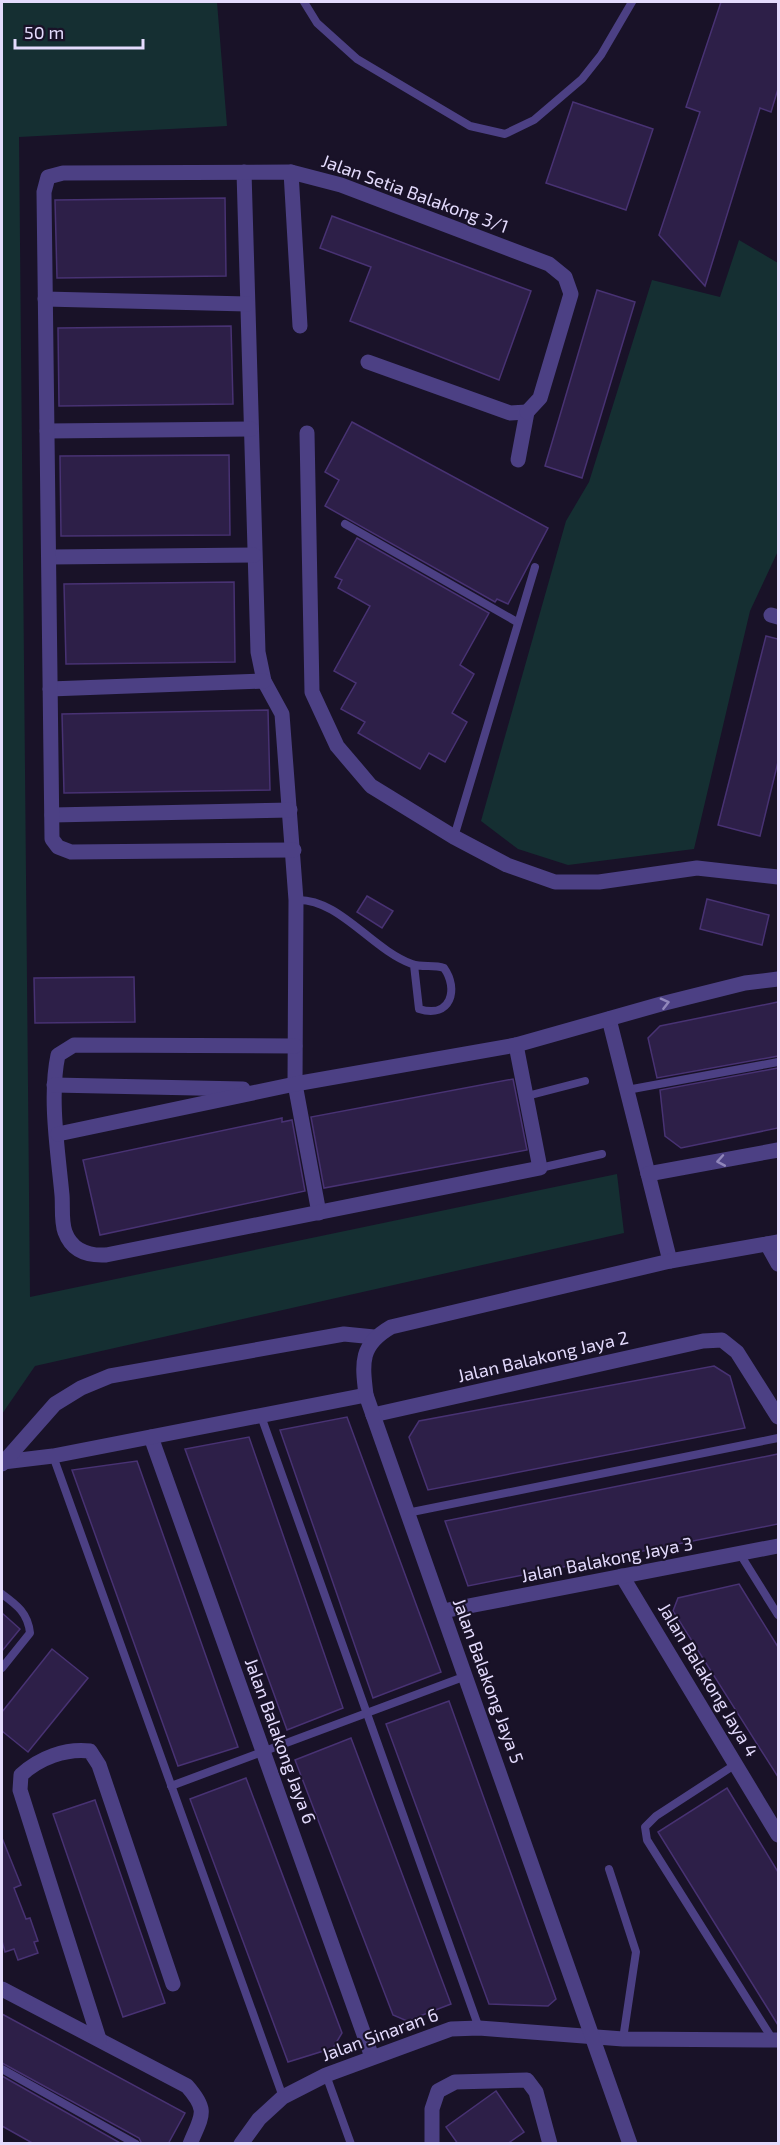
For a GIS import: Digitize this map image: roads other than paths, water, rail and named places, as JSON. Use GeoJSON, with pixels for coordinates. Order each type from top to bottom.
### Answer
{"type":"FeatureCollection","features":[{"type":"Feature","properties":{"kind":"street"},"geometry":{"type":"LineString","coordinates":[[244,172],[258,652],[264,681],[282,714],[296,900],[295,1084],[319,1213]]}},
{"type":"Feature","properties":{"kind":"street","name":"Jalan Setia Balakong 3/1"},"geometry":{"type":"LineString","coordinates":[[45,299],[44,192],[48,177],[63,173],[291,172],[341,184],[396,205],[549,264],[565,277],[571,294],[540,398],[527,412]]}},
{"type":"Feature","properties":{"kind":"street"},"geometry":{"type":"LineString","coordinates":[[291,172],[300,326]]}},
{"type":"Feature","properties":{"kind":"street"},"geometry":{"type":"LineString","coordinates":[[247,304],[45,299],[52,839],[58,847],[70,852],[294,850]]}},
{"type":"Feature","properties":{"kind":"street"},"geometry":{"type":"LineString","coordinates":[[368,362],[510,413],[527,412],[518,460]]}},
{"type":"Feature","properties":{"kind":"street"},"geometry":{"type":"LineString","coordinates":[[47,431],[251,429]]}},
{"type":"Feature","properties":{"kind":"street"},"geometry":{"type":"LineString","coordinates":[[307,433],[312,692],[337,746],[371,786],[454,837],[507,865],[555,882],[599,882],[697,868],[778,873]]}},
{"type":"Feature","properties":{"kind":"street"},"geometry":{"type":"LineString","coordinates":[[50,557],[254,555]]}},
{"type":"Feature","properties":{"kind":"street"},"geometry":{"type":"LineString","coordinates":[[50,689],[264,681]]}},
{"type":"Feature","properties":{"kind":"street"},"geometry":{"type":"LineString","coordinates":[[52,815],[290,810]]}},
{"type":"Feature","properties":{"kind":"street"},"geometry":{"type":"LineString","coordinates":[[58,1134],[295,1084],[516,1045],[745,983],[778,979]]}},
{"type":"Feature","properties":{"kind":"street"},"geometry":{"type":"LineString","coordinates":[[609,1019],[670,1261]]}},
{"type":"Feature","properties":{"kind":"street"},"geometry":{"type":"LineString","coordinates":[[295,1046],[74,1045],[58,1055],[54,1085],[65,1231],[74,1246],[89,1256],[319,1213],[540,1168],[516,1045]]}},
{"type":"Feature","properties":{"kind":"street"},"geometry":{"type":"LineString","coordinates":[[54,1085],[271,1090]]}},
{"type":"Feature","properties":{"kind":"street"},"geometry":{"type":"LineString","coordinates":[[648,1174],[778,1150]]}},
{"type":"Feature","properties":{"kind":"street"},"geometry":{"type":"LineString","coordinates":[[2,1463],[55,1404],[81,1388],[110,1376],[344,1334],[374,1337],[391,1327],[670,1261],[773,1243],[778,1264]]}},
{"type":"Feature","properties":{"kind":"street","name":"Jalan Balakong Jaya 5"},"geometry":{"type":"LineString","coordinates":[[374,1337],[363,1357],[366,1395],[630,2144]]}},
{"type":"Feature","properties":{"kind":"street","name":"Jalan Balakong Jaya 2"},"geometry":{"type":"LineString","coordinates":[[373,1415],[704,1341],[722,1340],[737,1352],[778,1417]]}},
{"type":"Feature","properties":{"kind":"street"},"geometry":{"type":"LineString","coordinates":[[2,1463],[53,1456],[366,1395]]}},
{"type":"Feature","properties":{"kind":"street","name":"Jalan Balakong Jaya 6"},"geometry":{"type":"LineString","coordinates":[[152,1437],[372,2057]]}},
{"type":"Feature","properties":{"kind":"street","name":"Jalan Balakong Jaya 3"},"geometry":{"type":"LineString","coordinates":[[443,1611],[778,1546]]}},
{"type":"Feature","properties":{"kind":"street","name":"Jalan Balakong Jaya 4"},"geometry":{"type":"LineString","coordinates":[[622,1576],[778,1834]]}},
{"type":"Feature","properties":{"kind":"street"},"geometry":{"type":"LineString","coordinates":[[99,2039],[20,1790],[21,1774],[33,1764],[76,1749],[90,1752],[99,1765],[173,1984]]}},
{"type":"Feature","properties":{"kind":"street"},"geometry":{"type":"LineString","coordinates":[[2,1989],[187,2086],[201,2102],[202,2117],[190,2144]]}},
{"type":"Feature","properties":{"kind":"street","name":"Jalan Sinaran 6"},"geometry":{"type":"LineString","coordinates":[[241,2144],[258,2119],[283,2097],[326,2075],[451,2029],[478,2028],[623,2039],[776,2040]]}},
{"type":"Feature","properties":{"kind":"street"},"geometry":{"type":"LineString","coordinates":[[432,2144],[432,2109],[438,2091],[455,2082],[527,2080],[536,2092],[550,2144]]}},
{"type":"Feature","properties":{"kind":"lane"},"geometry":{"type":"LineString","coordinates":[[304,2],[317,23],[357,59],[470,126],[505,134],[534,120],[582,79],[601,55],[632,2]]}},
{"type":"Feature","properties":{"kind":"lane"},"geometry":{"type":"LineString","coordinates":[[345,524],[517,622]]}},
{"type":"Feature","properties":{"kind":"lane"},"geometry":{"type":"LineString","coordinates":[[454,837],[535,567]]}},
{"type":"Feature","properties":{"kind":"lane"},"geometry":{"type":"LineString","coordinates":[[296,900],[312,899],[327,906],[369,939],[414,965],[444,968],[449,974],[450,1000],[448,1006],[442,1010],[428,1012],[420,1009],[414,965]]}},
{"type":"Feature","properties":{"kind":"lane"},"geometry":{"type":"LineString","coordinates":[[627,1090],[778,1062]]}},
{"type":"Feature","properties":{"kind":"lane"},"geometry":{"type":"LineString","coordinates":[[527,1096],[585,1081]]}},
{"type":"Feature","properties":{"kind":"lane"},"geometry":{"type":"LineString","coordinates":[[540,1168],[602,1154]]}},
{"type":"Feature","properties":{"kind":"lane"},"geometry":{"type":"LineString","coordinates":[[261,1416],[478,2028]]}},
{"type":"Feature","properties":{"kind":"lane"},"geometry":{"type":"LineString","coordinates":[[407,1513],[778,1438]]}},
{"type":"Feature","properties":{"kind":"lane"},"geometry":{"type":"LineString","coordinates":[[53,1456],[283,2097]]}},
{"type":"Feature","properties":{"kind":"lane"},"geometry":{"type":"LineString","coordinates":[[740,1554],[778,1615]]}},
{"type":"Feature","properties":{"kind":"lane"},"geometry":{"type":"LineString","coordinates":[[2,1594],[20,1607],[29,1620],[30,1633],[2,1668]]}},
{"type":"Feature","properties":{"kind":"lane"},"geometry":{"type":"LineString","coordinates":[[171,1786],[466,1676]]}},
{"type":"Feature","properties":{"kind":"lane"},"geometry":{"type":"LineString","coordinates":[[736,1764],[656,1816],[645,1827],[647,1840],[776,2040]]}},
{"type":"Feature","properties":{"kind":"lane"},"geometry":{"type":"LineString","coordinates":[[609,1869],[636,1952],[623,2039]]}},
{"type":"Feature","properties":{"kind":"lane"},"geometry":{"type":"LineString","coordinates":[[2,2069],[136,2144]]}},
{"type":"Feature","properties":{"kind":"lane"},"geometry":{"type":"LineString","coordinates":[[326,2075],[351,2144]]}}]}
